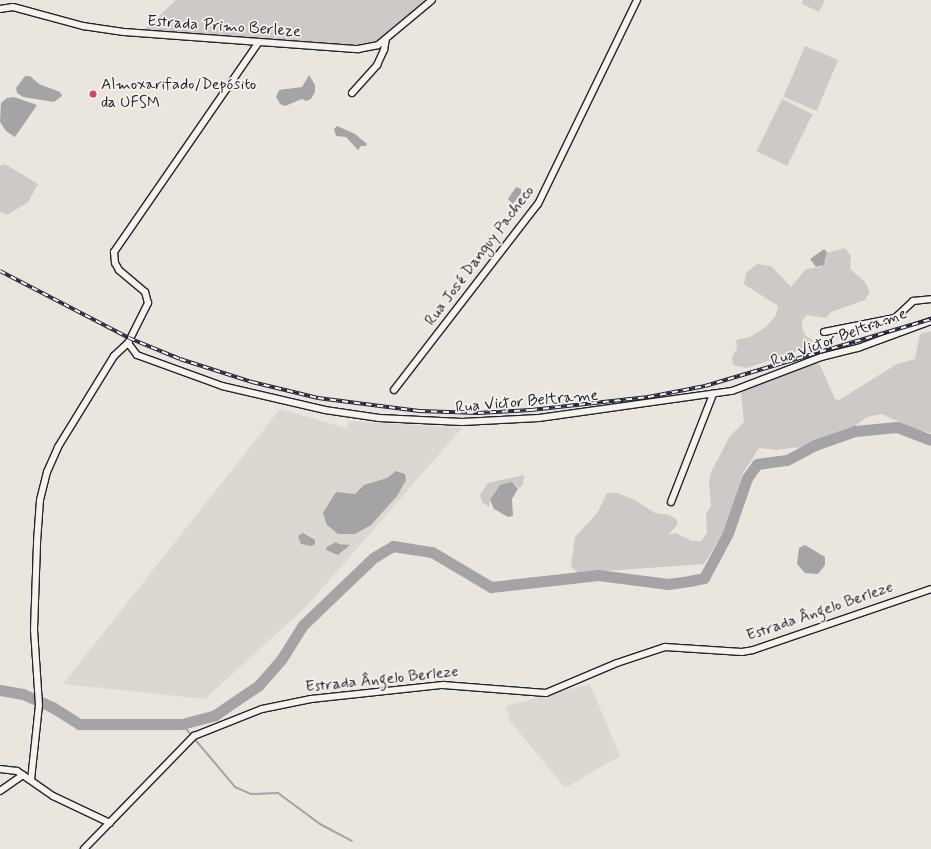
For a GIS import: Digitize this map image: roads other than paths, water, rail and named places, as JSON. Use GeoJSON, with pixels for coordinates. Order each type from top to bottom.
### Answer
{"type":"FeatureCollection","features":[{"type":"Feature","properties":{"kind":"street","name":"Estrada Primo Berleze"},"geometry":{"type":"LineString","coordinates":[[0,9],[20,9],[83,26],[124,32],[367,49],[386,39],[432,0]]}},
{"type":"Feature","properties":{"kind":"street","name":"Rua José Danguy Pacheco"},"geometry":{"type":"LineString","coordinates":[[394,390],[538,204],[637,0]]}},
{"type":"Feature","properties":{"kind":"street"},"geometry":{"type":"LineString","coordinates":[[352,93],[377,65],[386,39]]}},
{"type":"Feature","properties":{"kind":"street"},"geometry":{"type":"LineString","coordinates":[[31,780],[40,684],[34,630],[40,500],[47,472],[58,447],[114,356],[128,343],[149,299],[145,292],[119,270],[114,258],[116,245],[259,42]]}},
{"type":"Feature","properties":{"kind":"street"},"geometry":{"type":"LineString","coordinates":[[824,332],[894,318],[913,301],[931,299]]}},
{"type":"Feature","properties":{"kind":"street","name":"Rua Victor Beltrame"},"geometry":{"type":"LineString","coordinates":[[128,343],[137,355],[222,386],[325,410],[418,421],[539,418],[732,391],[821,357],[858,348],[931,321]]}},
{"type":"Feature","properties":{"kind":"street"},"geometry":{"type":"LineString","coordinates":[[671,502],[713,394]]}},
{"type":"Feature","properties":{"kind":"street","name":"Estrada Ângelo Berleze"},"geometry":{"type":"LineString","coordinates":[[84,849],[194,736],[262,709],[311,699],[443,685],[546,693],[617,663],[664,647],[742,652],[753,650],[931,588]]}},
{"type":"Feature","properties":{"kind":"street"},"geometry":{"type":"LineString","coordinates":[[0,769],[22,775],[53,796],[110,823]]}},
{"type":"Feature","properties":{"kind":"street"},"geometry":{"type":"LineString","coordinates":[[0,791],[22,775]]}},
{"type":"Feature","properties":{"kind":"waterway"},"geometry":{"type":"LineString","coordinates":[[0,690],[23,694],[52,707],[79,724],[182,724],[215,715],[259,685],[281,660],[302,626],[373,558],[393,546],[432,552],[491,587],[598,575],[668,584],[689,581],[704,578],[728,533],[747,478],[757,464],[787,460],[815,445],[855,431],[897,427],[931,440]]}},
{"type":"Feature","properties":{"kind":"waterway"},"geometry":{"type":"LineString","coordinates":[[182,724],[235,787],[251,794],[278,793],[320,824],[352,841]]}},
{"type":"Feature","properties":{"kind":"railway"},"geometry":{"type":"LineString","coordinates":[[0,271],[129,338],[180,359],[252,382],[318,398],[419,411],[478,413],[531,410],[648,397],[705,386],[931,319]]}},
{"type":"Feature","properties":{"kind":"place","name":"Almoxarifado/Depósito da UFSM"},"geometry":{"type":"Point","coordinates":[93,94]}}]}
